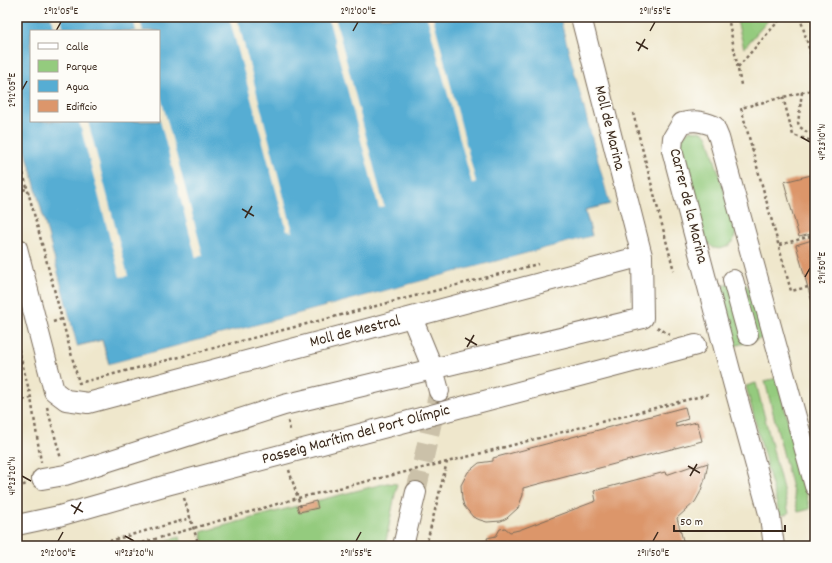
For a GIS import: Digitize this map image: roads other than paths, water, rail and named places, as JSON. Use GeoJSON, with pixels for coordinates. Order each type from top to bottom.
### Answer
{"type":"FeatureCollection","features":[{"type":"Feature","properties":{"kind":"street","name":"Moll de Marina"},"geometry":{"type":"LineString","coordinates":[[433,369],[643,318],[640,248],[581,17]]}},
{"type":"Feature","properties":{"kind":"street","name":"Carrer de la Marina"},"geometry":{"type":"LineString","coordinates":[[774,546],[770,517],[672,150],[673,138],[682,123],[698,120],[705,122],[714,126],[719,138],[815,486]]}},
{"type":"Feature","properties":{"kind":"street","name":"Moll de Mestral"},"geometry":{"type":"LineString","coordinates":[[17,248],[54,391],[66,400],[88,403],[338,336],[412,318],[640,248]]}},
{"type":"Feature","properties":{"kind":"street"},"geometry":{"type":"LineString","coordinates":[[733,280],[748,335]]}},
{"type":"Feature","properties":{"kind":"street"},"geometry":{"type":"LineString","coordinates":[[412,318],[433,369],[439,391]]}},
{"type":"Feature","properties":{"kind":"street","name":"Passeig Marítim del Port Olímpic"},"geometry":{"type":"LineString","coordinates":[[17,525],[59,516],[284,454],[696,345]]}},
{"type":"Feature","properties":{"kind":"street"},"geometry":{"type":"LineString","coordinates":[[42,479],[65,475],[284,405],[433,369]]}},
{"type":"Feature","properties":{"kind":"street"},"geometry":{"type":"LineString","coordinates":[[403,546],[416,492]]}},
{"type":"Feature","properties":{"kind":"water"},"geometry":{"type":"Polygon","coordinates":[[[17,17],[560,17],[610,204],[585,210],[592,236],[109,364],[102,340],[77,346],[17,117],[17,17]]]}},
{"type":"Feature","properties":{"kind":"tunnel"},"geometry":{"type":"LineString","coordinates":[[416,492],[439,391]]}}]}
